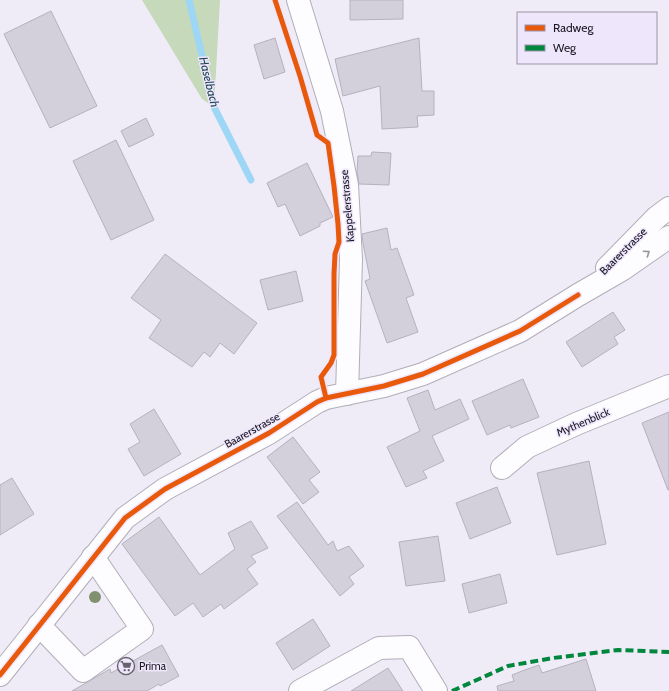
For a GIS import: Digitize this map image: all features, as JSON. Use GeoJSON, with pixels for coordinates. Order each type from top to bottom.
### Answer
{"type":"FeatureCollection","features":[{"type":"Feature","properties":{"kind":"street","name":"Kappelerstrasse"},"geometry":{"type":"LineString","coordinates":[[298,0],[332,111],[347,185],[351,259],[347,394]]}},
{"type":"Feature","properties":{"kind":"street","name":"Baarerstrasse"},"geometry":{"type":"LineString","coordinates":[[578,295],[657,217],[669,208]]}},
{"type":"Feature","properties":{"kind":"street","name":"Baarerstrasse"},"geometry":{"type":"LineString","coordinates":[[0,675],[125,518],[164,489],[269,433],[316,402],[326,398],[384,386],[423,374],[520,331],[623,269],[669,238]]}},
{"type":"Feature","properties":{"kind":"street","name":"Mythenblick"},"geometry":{"type":"LineString","coordinates":[[502,468],[527,447],[576,424],[669,386]]}},
{"type":"Feature","properties":{"kind":"street"},"geometry":{"type":"LineString","coordinates":[[39,625],[83,671],[142,629],[93,557]]}},
{"type":"Feature","properties":{"kind":"street"},"geometry":{"type":"LineString","coordinates":[[300,691],[379,648],[409,646],[436,691]]}},
{"type":"Feature","properties":{"kind":"green space"},"geometry":{"type":"Polygon","coordinates":[[[142,0],[220,0],[214,107],[202,99],[142,0]]]}},
{"type":"Feature","properties":{"kind":"building"},"geometry":{"type":"Polygon","coordinates":[[[350,0],[403,0],[403,19],[350,20],[350,0]]]}},
{"type":"Feature","properties":{"kind":"building"},"geometry":{"type":"Polygon","coordinates":[[[51,11],[97,106],[50,128],[4,34],[51,11]]]}},
{"type":"Feature","properties":{"kind":"building"},"geometry":{"type":"Polygon","coordinates":[[[275,38],[285,72],[264,79],[254,45],[275,38]]]}},
{"type":"Feature","properties":{"kind":"building"},"geometry":{"type":"Polygon","coordinates":[[[419,38],[422,91],[434,91],[434,115],[417,116],[418,127],[382,129],[380,86],[343,96],[335,59],[419,38]]]}},
{"type":"Feature","properties":{"kind":"building"},"geometry":{"type":"Polygon","coordinates":[[[146,118],[154,135],[129,147],[121,131],[146,118]]]}},
{"type":"Feature","properties":{"kind":"building"},"geometry":{"type":"Polygon","coordinates":[[[116,140],[154,220],[111,240],[73,161],[116,140]]]}},
{"type":"Feature","properties":{"kind":"building"},"geometry":{"type":"Polygon","coordinates":[[[372,152],[391,153],[389,185],[359,184],[357,173],[358,156],[371,156],[372,152]]]}},
{"type":"Feature","properties":{"kind":"building"},"geometry":{"type":"Polygon","coordinates":[[[307,163],[333,217],[320,223],[320,226],[300,236],[285,204],[278,207],[267,183],[307,163]]]}},
{"type":"Feature","properties":{"kind":"building"},"geometry":{"type":"Polygon","coordinates":[[[387,228],[391,250],[397,248],[414,295],[406,298],[418,332],[387,343],[365,281],[370,279],[362,234],[387,228]]]}},
{"type":"Feature","properties":{"kind":"building"},"geometry":{"type":"Polygon","coordinates":[[[165,254],[257,323],[234,354],[220,343],[210,357],[204,352],[192,367],[149,338],[161,320],[131,298],[165,254]]]}},
{"type":"Feature","properties":{"kind":"building"},"geometry":{"type":"Polygon","coordinates":[[[296,271],[303,301],[268,310],[260,280],[296,271]]]}},
{"type":"Feature","properties":{"kind":"building"},"geometry":{"type":"Polygon","coordinates":[[[613,312],[625,330],[614,337],[618,344],[582,367],[566,342],[613,312]]]}},
{"type":"Feature","properties":{"kind":"building"},"geometry":{"type":"Polygon","coordinates":[[[523,379],[539,417],[511,428],[510,425],[487,435],[472,401],[523,379]]]}},
{"type":"Feature","properties":{"kind":"building"},"geometry":{"type":"Polygon","coordinates":[[[428,390],[435,410],[460,399],[469,419],[432,436],[444,461],[423,471],[427,478],[406,487],[387,447],[420,431],[407,398],[428,390]]]}},
{"type":"Feature","properties":{"kind":"building"},"geometry":{"type":"Polygon","coordinates":[[[154,409],[181,454],[144,476],[128,449],[140,442],[130,424],[154,409]]]}},
{"type":"Feature","properties":{"kind":"building"},"geometry":{"type":"Polygon","coordinates":[[[669,412],[669,490],[668,490],[642,423],[669,412]]]}},
{"type":"Feature","properties":{"kind":"building"},"geometry":{"type":"Polygon","coordinates":[[[293,437],[320,472],[309,480],[319,492],[303,504],[267,457],[293,437]]]}},
{"type":"Feature","properties":{"kind":"building"},"geometry":{"type":"Polygon","coordinates":[[[589,461],[606,544],[557,555],[537,473],[589,461]]]}},
{"type":"Feature","properties":{"kind":"building"},"geometry":{"type":"Polygon","coordinates":[[[12,478],[34,514],[0,535],[0,485],[12,478]]]}},
{"type":"Feature","properties":{"kind":"building"},"geometry":{"type":"Polygon","coordinates":[[[497,487],[511,523],[470,539],[456,503],[497,487]]]}},
{"type":"Feature","properties":{"kind":"building"},"geometry":{"type":"Polygon","coordinates":[[[297,502],[328,545],[333,541],[337,551],[349,546],[364,566],[349,577],[354,584],[340,596],[277,516],[297,502]]]}},
{"type":"Feature","properties":{"kind":"building"},"geometry":{"type":"Polygon","coordinates":[[[159,517],[200,575],[235,549],[228,533],[251,521],[268,548],[251,556],[256,562],[247,569],[258,584],[224,609],[221,604],[203,617],[193,603],[175,616],[122,544],[159,517]]]}},
{"type":"Feature","properties":{"kind":"building"},"geometry":{"type":"Polygon","coordinates":[[[438,536],[445,581],[406,586],[399,542],[438,536]]]}},
{"type":"Feature","properties":{"kind":"building"},"geometry":{"type":"Polygon","coordinates":[[[500,574],[507,603],[469,613],[462,584],[500,574]]]}},
{"type":"Feature","properties":{"kind":"building"},"geometry":{"type":"Polygon","coordinates":[[[313,619],[330,646],[293,670],[276,643],[313,619]]]}},
{"type":"Feature","properties":{"kind":"building"},"geometry":{"type":"Polygon","coordinates":[[[162,645],[179,676],[160,686],[159,684],[147,691],[72,691],[110,669],[111,673],[162,645]]]}},
{"type":"Feature","properties":{"kind":"building"},"geometry":{"type":"Polygon","coordinates":[[[586,659],[596,691],[498,691],[497,686],[514,681],[512,675],[522,671],[539,665],[542,673],[586,659]]]}},
{"type":"Feature","properties":{"kind":"building"},"geometry":{"type":"Polygon","coordinates":[[[388,668],[403,691],[351,691],[388,668]]]}},
{"type":"Feature","properties":{"kind":"waterway","name":"Haselbach"},"geometry":{"type":"LineString","coordinates":[[189,0],[214,107],[251,180]]}},
{"type":"Feature","properties":{"kind":"marked path"},"geometry":{"type":"LineString","coordinates":[[452,691],[508,666],[553,658],[618,650],[669,652]]}},
{"type":"Feature","properties":{"kind":"cycle path"},"geometry":{"type":"LineString","coordinates":[[275,0],[300,76],[317,135],[328,143],[334,186],[339,242],[335,254],[334,274],[334,355],[331,363],[321,377],[326,398]]}},
{"type":"Feature","properties":{"kind":"cycle path"},"geometry":{"type":"LineString","coordinates":[[0,675],[125,518],[165,489],[269,433],[317,402],[326,398],[384,386],[423,374],[520,331],[578,295]]}},
{"type":"Feature","properties":{"kind":"place","name":"Prima"},"geometry":{"type":"Point","coordinates":[126,666]}}]}
